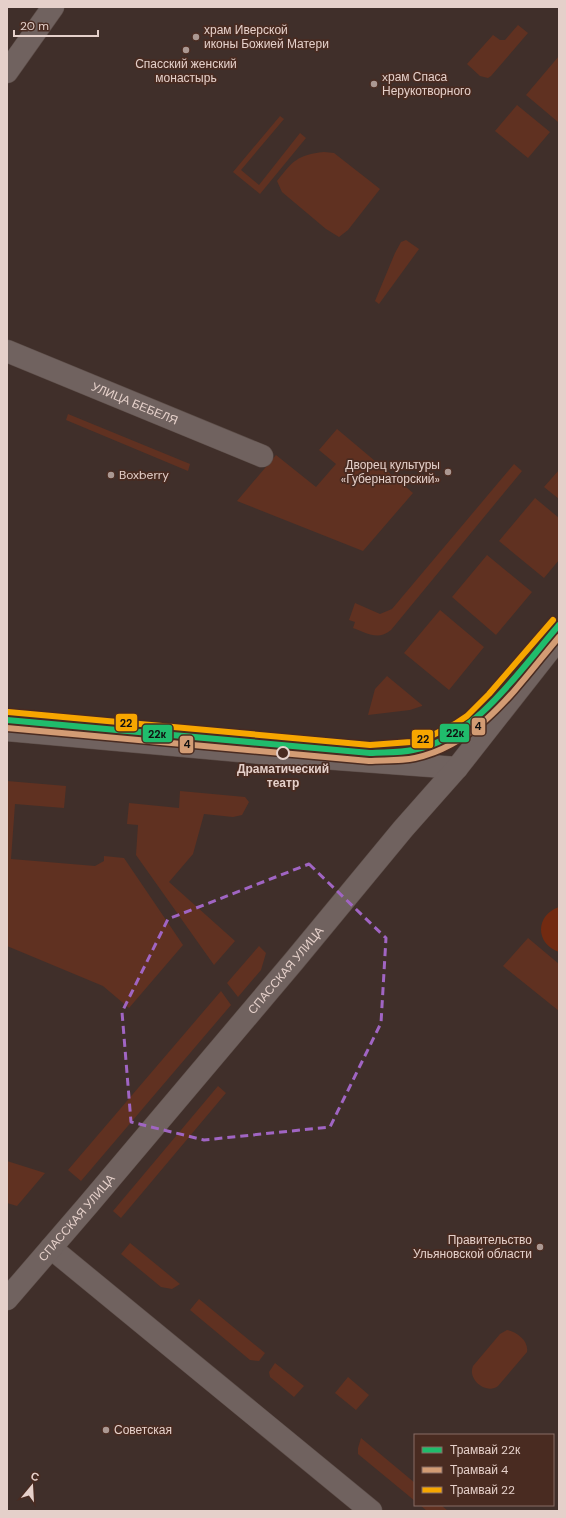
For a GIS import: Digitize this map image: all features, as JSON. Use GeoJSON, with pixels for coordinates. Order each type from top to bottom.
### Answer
{"type":"FeatureCollection","features":[{"type":"Feature","properties":{"kind":"street"},"geometry":{"type":"LineString","coordinates":[[7,72],[53,7]]}},
{"type":"Feature","properties":{"kind":"street","name":"УЛИЦА БЕБЕЛЯ"},"geometry":{"type":"LineString","coordinates":[[7,351],[262,456]]}},
{"type":"Feature","properties":{"kind":"street","name":"СПАССКАЯ УЛИЦА"},"geometry":{"type":"LineString","coordinates":[[7,1299],[299,955],[403,829],[457,768],[559,638]]}},
{"type":"Feature","properties":{"kind":"street"},"geometry":{"type":"LineString","coordinates":[[7,730],[283,755],[457,768]]}},
{"type":"Feature","properties":{"kind":"street"},"geometry":{"type":"LineString","coordinates":[[51,1248],[371,1511]]}},
{"type":"Feature","properties":{"kind":"highlighted area"},"geometry":{"type":"Polygon","coordinates":[[[309,864],[386,938],[381,1023],[330,1127],[204,1140],[131,1122],[122,1012],[168,919],[309,864]]]}},
{"type":"Feature","properties":{"kind":"shaded area"},"geometry":{"type":"Polygon","coordinates":[[[518,25],[528,33],[491,76],[488,78],[480,76],[467,64],[493,35],[500,40],[505,40],[518,25]]]}},
{"type":"Feature","properties":{"kind":"shaded area"},"geometry":{"type":"Polygon","coordinates":[[[559,56],[559,121],[558,122],[526,95],[559,56]]]}},
{"type":"Feature","properties":{"kind":"shaded area"},"geometry":{"type":"Polygon","coordinates":[[[517,105],[550,132],[528,158],[495,131],[517,105]]]}},
{"type":"Feature","properties":{"kind":"shaded area"},"geometry":{"type":"Polygon","coordinates":[[[280,116],[284,119],[241,170],[259,185],[300,133],[306,138],[260,194],[233,172],[280,116]]]}},
{"type":"Feature","properties":{"kind":"shaded area"},"geometry":{"type":"Polygon","coordinates":[[[315,153],[334,153],[380,189],[348,230],[339,237],[326,229],[282,192],[277,181],[287,168],[296,160],[315,153]]]}},
{"type":"Feature","properties":{"kind":"shaded area"},"geometry":{"type":"Polygon","coordinates":[[[406,240],[419,249],[379,304],[375,301],[395,253],[401,242],[406,240]]]}},
{"type":"Feature","properties":{"kind":"shaded area"},"geometry":{"type":"Polygon","coordinates":[[[68,414],[190,464],[188,471],[66,420],[68,414]]]}},
{"type":"Feature","properties":{"kind":"shaded area"},"geometry":{"type":"Polygon","coordinates":[[[337,429],[413,493],[363,551],[237,501],[276,455],[316,487],[336,464],[319,450],[337,429]]]}},
{"type":"Feature","properties":{"kind":"shaded area"},"geometry":{"type":"Polygon","coordinates":[[[514,464],[522,471],[391,630],[377,636],[353,628],[355,622],[349,620],[355,603],[380,614],[392,609],[514,464]]]}},
{"type":"Feature","properties":{"kind":"shaded area"},"geometry":{"type":"Polygon","coordinates":[[[559,470],[559,499],[544,487],[559,470]]]}},
{"type":"Feature","properties":{"kind":"shaded area"},"geometry":{"type":"Polygon","coordinates":[[[535,498],[559,518],[559,560],[544,578],[499,541],[535,498]]]}},
{"type":"Feature","properties":{"kind":"shaded area"},"geometry":{"type":"Polygon","coordinates":[[[487,555],[532,592],[496,635],[452,597],[487,555]]]}},
{"type":"Feature","properties":{"kind":"shaded area"},"geometry":{"type":"Polygon","coordinates":[[[440,610],[484,647],[449,690],[404,653],[440,610]]]}},
{"type":"Feature","properties":{"kind":"shaded area"},"geometry":{"type":"Polygon","coordinates":[[[387,676],[422,706],[410,710],[368,715],[375,689],[387,676]]]}},
{"type":"Feature","properties":{"kind":"shaded area"},"geometry":{"type":"Polygon","coordinates":[[[7,781],[66,786],[64,808],[15,804],[11,859],[95,866],[104,861],[104,856],[124,858],[183,945],[129,1008],[103,986],[7,946],[7,781]]]}},
{"type":"Feature","properties":{"kind":"shaded area"},"geometry":{"type":"Polygon","coordinates":[[[180,791],[245,797],[249,802],[242,815],[233,817],[204,814],[193,854],[169,882],[235,941],[214,965],[136,855],[138,825],[127,824],[129,803],[179,808],[180,791]]]}},
{"type":"Feature","properties":{"kind":"shaded area"},"geometry":{"type":"Polygon","coordinates":[[[559,907],[559,952],[551,948],[546,943],[542,936],[541,930],[542,923],[546,916],[551,911],[559,907]]]}},
{"type":"Feature","properties":{"kind":"shaded area"},"geometry":{"type":"Polygon","coordinates":[[[528,938],[559,964],[559,1011],[503,966],[528,938]]]}},
{"type":"Feature","properties":{"kind":"shaded area"},"geometry":{"type":"Polygon","coordinates":[[[259,946],[266,953],[261,970],[238,997],[227,983],[259,946]]]}},
{"type":"Feature","properties":{"kind":"shaded area"},"geometry":{"type":"Polygon","coordinates":[[[221,991],[231,1005],[81,1181],[68,1170],[221,991]]]}},
{"type":"Feature","properties":{"kind":"shaded area"},"geometry":{"type":"Polygon","coordinates":[[[218,1086],[226,1093],[121,1218],[113,1211],[218,1086]]]}},
{"type":"Feature","properties":{"kind":"shaded area"},"geometry":{"type":"Polygon","coordinates":[[[7,1161],[45,1173],[17,1206],[7,1203],[7,1161]]]}},
{"type":"Feature","properties":{"kind":"shaded area"},"geometry":{"type":"Polygon","coordinates":[[[130,1243],[180,1284],[172,1289],[161,1287],[121,1254],[130,1243]]]}},
{"type":"Feature","properties":{"kind":"shaded area"},"geometry":{"type":"Polygon","coordinates":[[[199,1299],[265,1353],[259,1361],[250,1360],[190,1310],[199,1299]]]}},
{"type":"Feature","properties":{"kind":"shaded area"},"geometry":{"type":"Polygon","coordinates":[[[507,1330],[522,1338],[526,1344],[527,1352],[498,1386],[489,1389],[479,1385],[473,1376],[473,1366],[500,1334],[507,1330]]]}},
{"type":"Feature","properties":{"kind":"shaded area"},"geometry":{"type":"Polygon","coordinates":[[[275,1363],[304,1386],[294,1397],[270,1377],[269,1372],[275,1363]]]}},
{"type":"Feature","properties":{"kind":"shaded area"},"geometry":{"type":"Polygon","coordinates":[[[348,1377],[369,1395],[356,1410],[335,1393],[348,1377]]]}},
{"type":"Feature","properties":{"kind":"shaded area"},"geometry":{"type":"Polygon","coordinates":[[[361,1438],[414,1482],[414,1500],[358,1454],[361,1438]]]}},
{"type":"Feature","properties":{"kind":"shaded area"},"geometry":{"type":"Polygon","coordinates":[[[421,1506],[442,1506],[448,1511],[427,1511],[421,1506]]]}},
{"type":"Feature","properties":{"kind":"tram line","name":"22"},"geometry":{"type":"LineString","coordinates":[[8,712],[370,745],[411,742],[427,738],[455,724],[467,716],[489,694],[553,620]]}},
{"type":"Feature","properties":{"kind":"tram line","name":"22к"},"geometry":{"type":"LineString","coordinates":[[7,720],[370,753],[408,751],[436,743],[457,732],[476,717],[512,682],[559,625]]}},
{"type":"Feature","properties":{"kind":"tram line","name":"4"},"geometry":{"type":"LineString","coordinates":[[7,728],[369,761],[409,759],[438,751],[459,740],[479,726],[513,692],[559,637]]}},
{"type":"Feature","properties":{"kind":"place","name":"храм Иверской иконы Божией Матери"},"geometry":{"type":"Point","coordinates":[196,37]}},
{"type":"Feature","properties":{"kind":"place","name":"Спасский женский монастырь"},"geometry":{"type":"Point","coordinates":[186,50]}},
{"type":"Feature","properties":{"kind":"place","name":"xрам Спаса Нерукотворного"},"geometry":{"type":"Point","coordinates":[374,84]}},
{"type":"Feature","properties":{"kind":"place","name":"Дворец культуры «Губернаторский»"},"geometry":{"type":"Point","coordinates":[448,472]}},
{"type":"Feature","properties":{"kind":"place","name":"Boxberry"},"geometry":{"type":"Point","coordinates":[111,475]}},
{"type":"Feature","properties":{"kind":"place","name":"Драматический театр"},"geometry":{"type":"Point","coordinates":[283,753]}},
{"type":"Feature","properties":{"kind":"place","name":"Правительство Ульяновской области"},"geometry":{"type":"Point","coordinates":[540,1247]}},
{"type":"Feature","properties":{"kind":"place","name":"Советская"},"geometry":{"type":"Point","coordinates":[106,1430]}}]}
